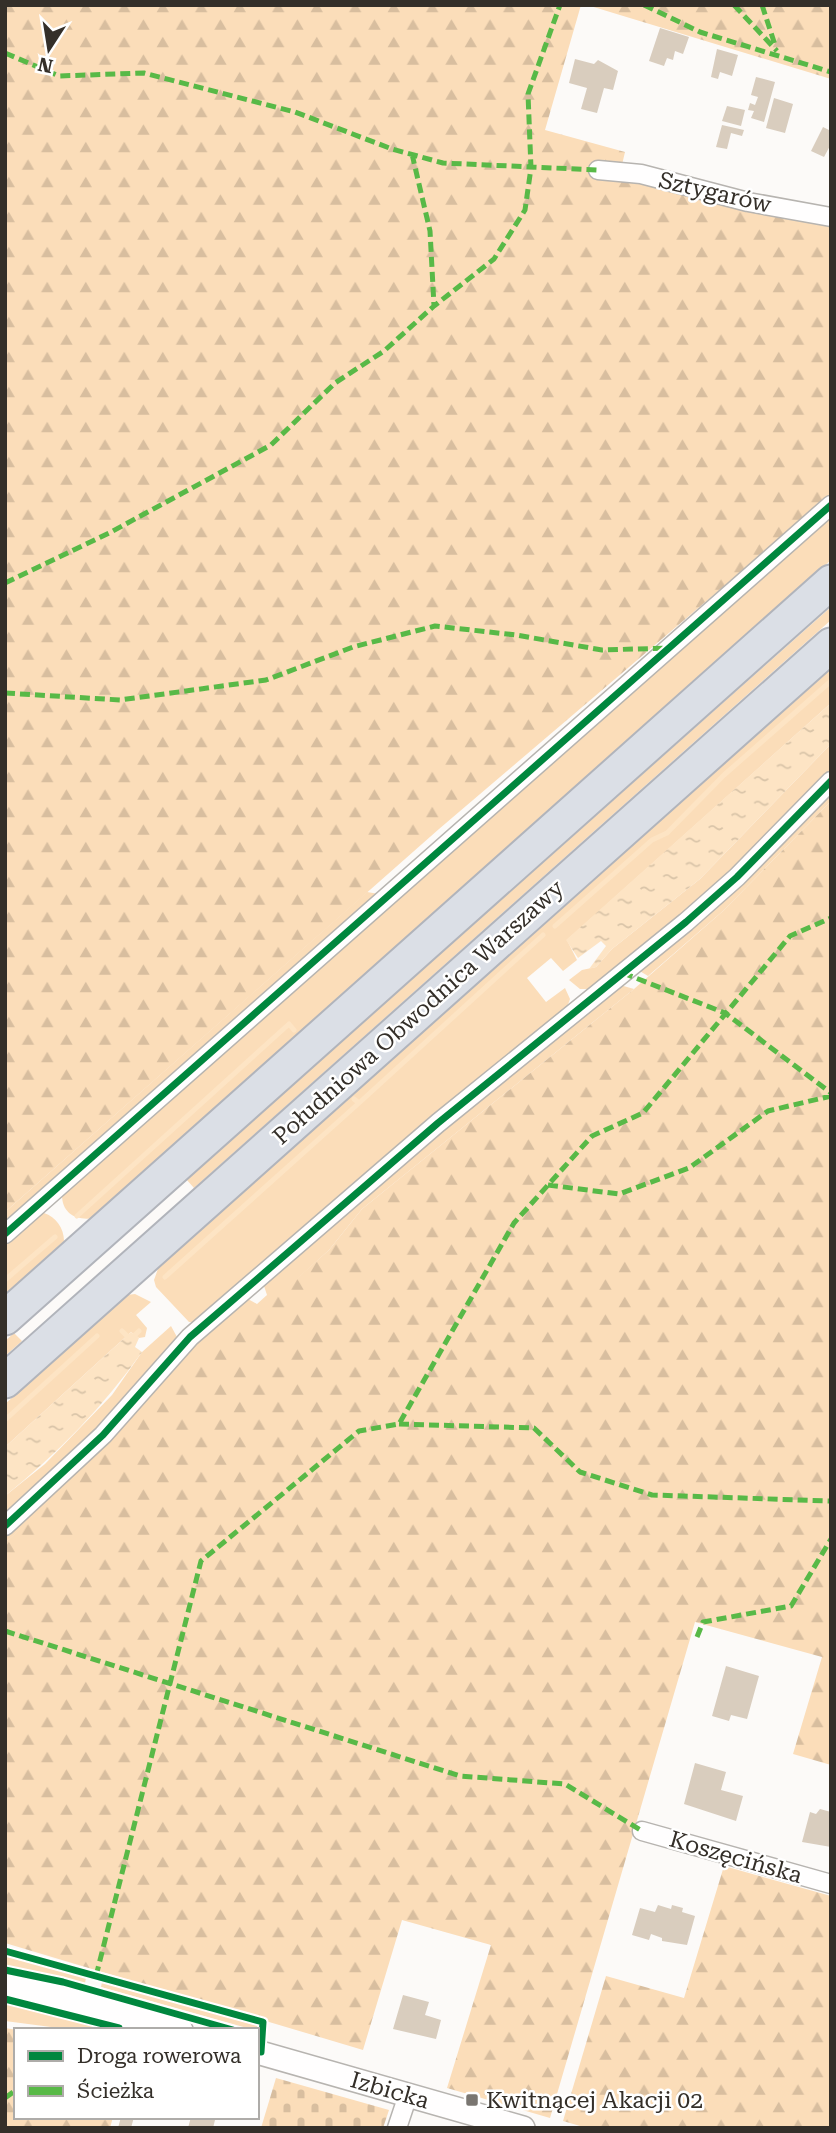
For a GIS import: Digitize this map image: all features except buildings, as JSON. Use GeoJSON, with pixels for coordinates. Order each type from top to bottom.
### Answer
{"type":"FeatureCollection","features":[{"type":"Feature","properties":{"kind":"highway","name":"Południowa Obwodnica Warszawy"},"geometry":{"type":"LineString","coordinates":[[5,1318],[831,582]]}},
{"type":"Feature","properties":{"kind":"highway","name":"Południowa Obwodnica Warszawy"},"geometry":{"type":"LineString","coordinates":[[5,1381],[831,645]]}},
{"type":"Feature","properties":{"kind":"street","name":"Sztygarów"},"geometry":{"type":"LineString","coordinates":[[598,170],[641,174],[748,202],[831,217]]}},
{"type":"Feature","properties":{"kind":"street"},"geometry":{"type":"LineString","coordinates":[[5,1234],[831,505]]}},
{"type":"Feature","properties":{"kind":"street"},"geometry":{"type":"LineString","coordinates":[[5,1525],[103,1435],[190,1337],[428,1132],[686,922],[737,877],[831,781]]}},
{"type":"Feature","properties":{"kind":"street","name":"Koszęcińska"},"geometry":{"type":"LineString","coordinates":[[642,1830],[831,1884]]}},
{"type":"Feature","properties":{"kind":"street"},"geometry":{"type":"LineString","coordinates":[[5,1984],[173,2028]]}},
{"type":"Feature","properties":{"kind":"street","name":"Izbicka"},"geometry":{"type":"LineString","coordinates":[[259,2053],[523,2128]]}},
{"type":"Feature","properties":{"kind":"street"},"geometry":{"type":"LineString","coordinates":[[397,2128],[408,2095]]}},
{"type":"Feature","properties":{"kind":"green space"},"geometry":{"type":"Polygon","coordinates":[[[5,5],[581,5],[545,130],[625,152],[621,169],[590,164],[591,173],[831,225],[831,495],[439,829],[5,1212],[5,5]]]}},
{"type":"Feature","properties":{"kind":"green space"},"geometry":{"type":"Polygon","coordinates":[[[587,5],[831,5],[831,79],[587,5]]]}},
{"type":"Feature","properties":{"kind":"green space"},"geometry":{"type":"Polygon","coordinates":[[[831,515],[831,560],[94,1218],[76,1217],[68,1211],[62,1195],[831,515]]]}},
{"type":"Feature","properties":{"kind":"green space"},"geometry":{"type":"Polygon","coordinates":[[[831,607],[831,620],[194,1188],[186,1179],[831,607]]]}},
{"type":"Feature","properties":{"kind":"green space"},"geometry":{"type":"Polygon","coordinates":[[[831,669],[831,703],[567,940],[577,960],[563,971],[551,958],[527,978],[546,1002],[565,988],[570,999],[565,1013],[337,1198],[199,1322],[189,1322],[156,1287],[154,1280],[159,1266],[831,669]]]}},
{"type":"Feature","properties":{"kind":"green space"},"geometry":{"type":"Polygon","coordinates":[[[831,744],[831,772],[716,889],[593,989],[580,989],[569,980],[582,970],[596,967],[612,949],[700,879],[831,744]]]}},
{"type":"Feature","properties":{"kind":"green space"},"geometry":{"type":"Polygon","coordinates":[[[831,792],[831,801],[723,911],[648,976],[638,970],[831,792]]]}},
{"type":"Feature","properties":{"kind":"green space"},"geometry":{"type":"Polygon","coordinates":[[[831,801],[831,1765],[793,1754],[822,1657],[695,1622],[550,2118],[447,2088],[491,1945],[402,1920],[363,2050],[5,1943],[5,1543],[112,1442],[329,1250],[362,1209],[634,989],[723,911],[831,801]]]}},
{"type":"Feature","properties":{"kind":"green space"},"geometry":{"type":"Polygon","coordinates":[[[367,892],[379,894],[5,1225],[5,1212],[367,892]]]}},
{"type":"Feature","properties":{"kind":"green space"},"geometry":{"type":"Polygon","coordinates":[[[620,985],[634,989],[362,1209],[329,1250],[5,1543],[5,1532],[236,1305],[248,1299],[257,1304],[267,1295],[263,1283],[355,1198],[620,985]]]}},
{"type":"Feature","properties":{"kind":"green space"},"geometry":{"type":"Polygon","coordinates":[[[44,1213],[58,1224],[64,1241],[5,1295],[5,1243],[38,1214],[44,1213]]]}},
{"type":"Feature","properties":{"kind":"green space"},"geometry":{"type":"Polygon","coordinates":[[[135,1294],[151,1302],[136,1315],[147,1328],[145,1337],[139,1338],[131,1332],[5,1447],[5,1404],[127,1295],[135,1294]]]}},
{"type":"Feature","properties":{"kind":"green space"},"geometry":{"type":"Polygon","coordinates":[[[171,1326],[177,1337],[173,1347],[78,1448],[5,1513],[5,1496],[45,1464],[112,1395],[142,1352],[171,1326]]]}},
{"type":"Feature","properties":{"kind":"green space"},"geometry":{"type":"Polygon","coordinates":[[[14,1333],[22,1341],[5,1356],[5,1341],[14,1333]]]}},
{"type":"Feature","properties":{"kind":"green space"},"geometry":{"type":"Polygon","coordinates":[[[724,1866],[831,1896],[831,2128],[587,2128],[563,2121],[606,1976],[684,1998],[724,1866]]]}},
{"type":"Feature","properties":{"kind":"green space"},"geometry":{"type":"Polygon","coordinates":[[[5,1955],[86,1978],[85,1983],[5,1966],[5,1955]]]}},
{"type":"Feature","properties":{"kind":"green space"},"geometry":{"type":"Polygon","coordinates":[[[102,1982],[259,2028],[247,2028],[101,1987],[102,1982]]]}},
{"type":"Feature","properties":{"kind":"green space"},"geometry":{"type":"Polygon","coordinates":[[[5,2004],[109,2028],[59,2028],[5,2021],[5,2004]]]}},
{"type":"Feature","properties":{"kind":"green space"},"geometry":{"type":"Polygon","coordinates":[[[5,2028],[14,2030],[14,2119],[112,2119],[110,2128],[5,2128],[5,2028]]]}},
{"type":"Feature","properties":{"kind":"green space"},"geometry":{"type":"Polygon","coordinates":[[[276,2078],[389,2110],[383,2128],[261,2128],[276,2078]]]}},
{"type":"Feature","properties":{"kind":"water"},"geometry":{"type":"Polygon","coordinates":[[[831,703],[831,744],[700,879],[612,949],[596,967],[589,969],[606,946],[601,941],[578,958],[566,940],[831,703]]]}},
{"type":"Feature","properties":{"kind":"water"},"geometry":{"type":"Polygon","coordinates":[[[131,1332],[139,1338],[135,1347],[142,1352],[127,1372],[78,1429],[43,1464],[5,1496],[5,1447],[131,1332]]]}},
{"type":"Feature","properties":{"kind":"waterway"},"geometry":{"type":"LineString","coordinates":[[555,926],[652,840],[667,833],[724,775],[831,681]]}},
{"type":"Feature","properties":{"kind":"waterway"},"geometry":{"type":"LineString","coordinates":[[354,1099],[359,1103],[543,935]]}},
{"type":"Feature","properties":{"kind":"waterway"},"geometry":{"type":"LineString","coordinates":[[77,1216],[289,1024],[294,1030]]}},
{"type":"Feature","properties":{"kind":"waterway"},"geometry":{"type":"LineString","coordinates":[[165,1277],[359,1103]]}},
{"type":"Feature","properties":{"kind":"waterway"},"geometry":{"type":"LineString","coordinates":[[5,1280],[55,1237]]}},
{"type":"Feature","properties":{"kind":"waterway"},"geometry":{"type":"LineString","coordinates":[[122,1331],[127,1336]]}},
{"type":"Feature","properties":{"kind":"waterway"},"geometry":{"type":"LineString","coordinates":[[135,1335],[139,1331]]}},
{"type":"Feature","properties":{"kind":"waterway"},"geometry":{"type":"LineString","coordinates":[[5,1420],[97,1336]]}},
{"type":"Feature","properties":{"kind":"marked path"},"geometry":{"type":"LineString","coordinates":[[5,583],[111,532],[271,445],[335,383],[384,351],[434,306],[494,259],[525,210],[531,168],[528,94],[560,5]]}},
{"type":"Feature","properties":{"kind":"marked path"},"geometry":{"type":"LineString","coordinates":[[644,5],[700,32],[831,72]]}},
{"type":"Feature","properties":{"kind":"marked path"},"geometry":{"type":"LineString","coordinates":[[734,5],[777,51]]}},
{"type":"Feature","properties":{"kind":"marked path"},"geometry":{"type":"LineString","coordinates":[[762,5],[775,45]]}},
{"type":"Feature","properties":{"kind":"marked path"},"geometry":{"type":"LineString","coordinates":[[5,53],[59,76],[144,73],[295,112],[392,149],[443,163],[598,170]]}},
{"type":"Feature","properties":{"kind":"marked path"},"geometry":{"type":"LineString","coordinates":[[412,154],[430,231],[434,306]]}},
{"type":"Feature","properties":{"kind":"marked path"},"geometry":{"type":"LineString","coordinates":[[5,693],[120,700],[266,680],[353,647],[435,626],[516,635],[602,650],[669,648]]}},
{"type":"Feature","properties":{"kind":"marked path"},"geometry":{"type":"LineString","coordinates":[[96,1976],[201,1561],[359,1431],[399,1424],[514,1223],[592,1136],[643,1113],[790,936],[831,918]]}},
{"type":"Feature","properties":{"kind":"marked path"},"geometry":{"type":"LineString","coordinates":[[623,973],[725,1013],[831,1093]]}},
{"type":"Feature","properties":{"kind":"marked path"},"geometry":{"type":"LineString","coordinates":[[548,1185],[619,1194],[689,1168],[768,1111],[831,1096]]}},
{"type":"Feature","properties":{"kind":"marked path"},"geometry":{"type":"LineString","coordinates":[[399,1424],[534,1428],[580,1472],[652,1495],[831,1501]]}},
{"type":"Feature","properties":{"kind":"marked path"},"geometry":{"type":"LineString","coordinates":[[697,1637],[703,1622],[791,1606],[831,1539]]}},
{"type":"Feature","properties":{"kind":"marked path"},"geometry":{"type":"LineString","coordinates":[[5,1631],[460,1776],[565,1784],[642,1831]]}},
{"type":"Feature","properties":{"kind":"marked path"},"geometry":{"type":"LineString","coordinates":[[5,2098],[14,2091]]}},
{"type":"Feature","properties":{"kind":"cycle path"},"geometry":{"type":"LineString","coordinates":[[5,1234],[831,505]]}},
{"type":"Feature","properties":{"kind":"cycle path"},"geometry":{"type":"LineString","coordinates":[[5,1526],[103,1435],[190,1337],[438,1123],[686,922],[737,877],[831,781]]}},
{"type":"Feature","properties":{"kind":"cycle path"},"geometry":{"type":"LineString","coordinates":[[5,1951],[263,2022],[261,2052]]}},
{"type":"Feature","properties":{"kind":"cycle path"},"geometry":{"type":"LineString","coordinates":[[5,1970],[63,1982],[226,2028]]}},
{"type":"Feature","properties":{"kind":"cycle path"},"geometry":{"type":"LineString","coordinates":[[5,1999],[119,2028]]}},
{"type":"Feature","properties":{"kind":"place","name":"Kwitnącej Akacji 02"},"geometry":{"type":"Point","coordinates":[472,2100]}}]}
